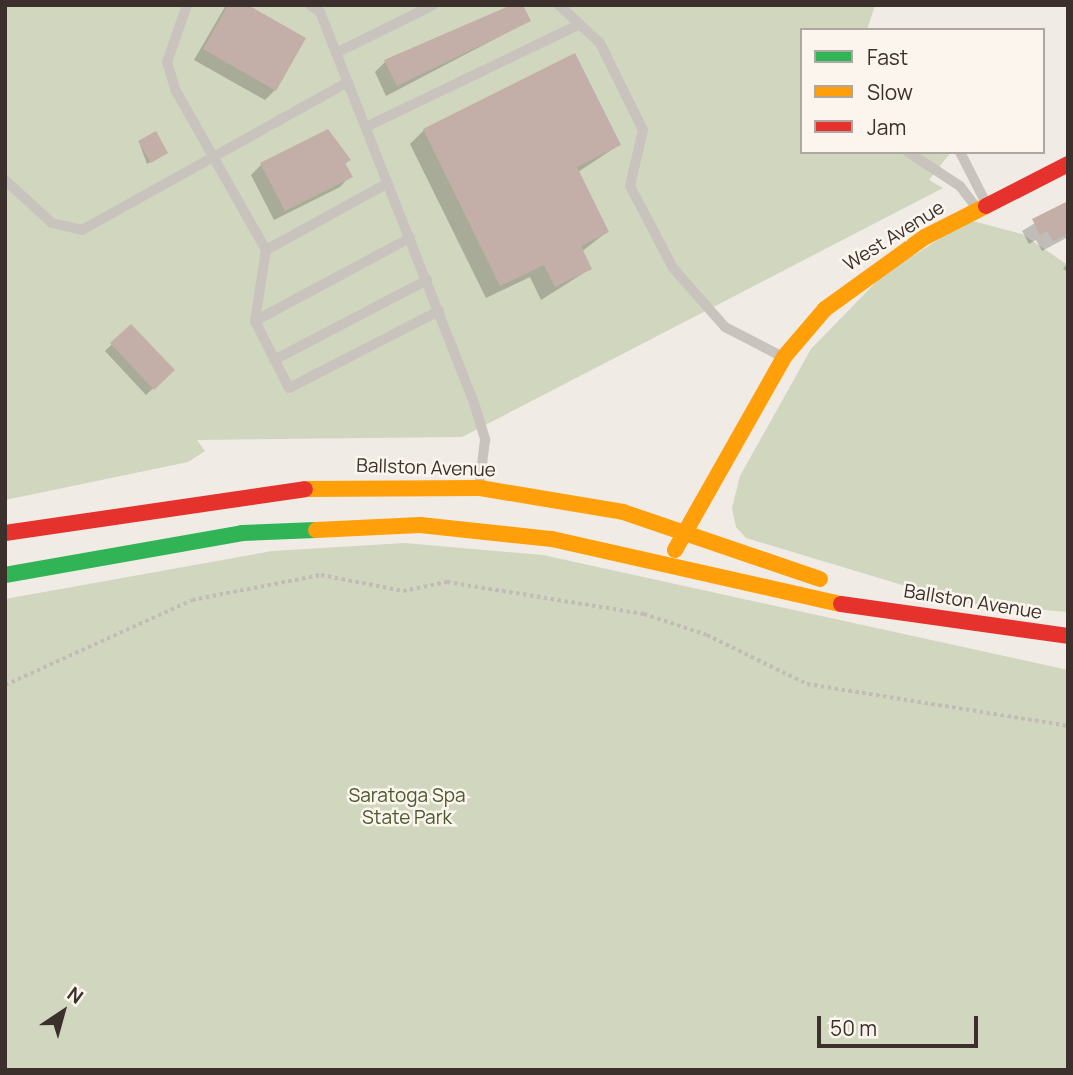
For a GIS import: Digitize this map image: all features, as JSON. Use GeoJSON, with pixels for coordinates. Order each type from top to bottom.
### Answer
{"type":"FeatureCollection","features":[{"type":"Feature","properties":{"kind":"main road","name":"West Avenue"},"geometry":{"type":"LineString","coordinates":[[668,563],[784,357],[825,309],[874,269],[983,207],[1068,164]]}},
{"type":"Feature","properties":{"kind":"main road","name":"Ballston Avenue"},"geometry":{"type":"LineString","coordinates":[[5,533],[259,492],[381,484],[480,488],[623,512],[813,576],[872,606]]}},
{"type":"Feature","properties":{"kind":"main road","name":"Ballston Avenue"},"geometry":{"type":"LineString","coordinates":[[5,575],[242,533],[420,525],[552,539],[668,563],[810,600],[872,606],[1023,634],[1068,636]]}},
{"type":"Feature","properties":{"kind":"lane"},"geometry":{"type":"LineString","coordinates":[[187,5],[167,62],[214,158],[265,250],[255,321],[289,388],[439,311]]}},
{"type":"Feature","properties":{"kind":"lane"},"geometry":{"type":"LineString","coordinates":[[310,5],[320,12],[439,311],[485,440],[480,488]]}},
{"type":"Feature","properties":{"kind":"lane"},"geometry":{"type":"LineString","coordinates":[[336,52],[433,5]]}},
{"type":"Feature","properties":{"kind":"lane"},"geometry":{"type":"LineString","coordinates":[[559,5],[600,43],[643,130],[630,186],[673,268],[725,327],[784,357]]}},
{"type":"Feature","properties":{"kind":"lane"},"geometry":{"type":"LineString","coordinates":[[366,127],[580,24]]}},
{"type":"Feature","properties":{"kind":"lane"},"geometry":{"type":"LineString","coordinates":[[5,180],[52,223],[82,230],[348,82]]}},
{"type":"Feature","properties":{"kind":"lane"},"geometry":{"type":"LineString","coordinates":[[911,154],[960,186],[983,207]]}},
{"type":"Feature","properties":{"kind":"lane"},"geometry":{"type":"LineString","coordinates":[[961,154],[983,207]]}},
{"type":"Feature","properties":{"kind":"lane"},"geometry":{"type":"LineString","coordinates":[[265,250],[388,183]]}},
{"type":"Feature","properties":{"kind":"lane"},"geometry":{"type":"LineString","coordinates":[[255,321],[410,238]]}},
{"type":"Feature","properties":{"kind":"lane"},"geometry":{"type":"LineString","coordinates":[[274,360],[427,280]]}},
{"type":"Feature","properties":{"kind":"path"},"geometry":{"type":"LineString","coordinates":[[5,685],[192,600],[321,575],[403,592],[447,582],[644,614],[707,635],[807,684],[1068,726]]}},
{"type":"Feature","properties":{"kind":"green space"},"geometry":{"type":"Polygon","coordinates":[[[5,5],[875,5],[868,28],[800,28],[800,154],[949,154],[929,180],[943,188],[462,437],[197,440],[205,451],[188,462],[5,500],[5,5]]]}},
{"type":"Feature","properties":{"kind":"green space"},"geometry":{"type":"Polygon","coordinates":[[[969,220],[1022,234],[1068,265],[1068,612],[962,603],[746,538],[736,527],[732,508],[740,476],[811,349],[883,275],[969,220]]]}},
{"type":"Feature","properties":{"kind":"green space","name":"Saratoga Spa State Park"},"geometry":{"type":"Polygon","coordinates":[[[405,543],[543,555],[1068,670],[1068,1070],[5,1070],[5,599],[272,551],[405,543]]]}},
{"type":"Feature","properties":{"kind":"building"},"geometry":{"type":"Polygon","coordinates":[[[228,5],[248,5],[306,38],[276,91],[203,49],[228,5]]]}},
{"type":"Feature","properties":{"kind":"building"},"geometry":{"type":"Polygon","coordinates":[[[511,5],[523,5],[531,21],[397,86],[384,60],[511,5]]]}},
{"type":"Feature","properties":{"kind":"building"},"geometry":{"type":"Polygon","coordinates":[[[575,53],[621,145],[577,167],[609,232],[581,246],[592,269],[555,287],[544,265],[500,286],[423,129],[575,53]]]}},
{"type":"Feature","properties":{"kind":"building"},"geometry":{"type":"Polygon","coordinates":[[[328,129],[351,160],[345,163],[353,177],[285,211],[260,163],[328,129]]]}},
{"type":"Feature","properties":{"kind":"building"},"geometry":{"type":"Polygon","coordinates":[[[156,131],[168,153],[151,163],[138,141],[156,131]]]}},
{"type":"Feature","properties":{"kind":"building"},"geometry":{"type":"Polygon","coordinates":[[[1068,201],[1068,234],[1053,241],[1047,231],[1040,235],[1032,219],[1068,201]]]}},
{"type":"Feature","properties":{"kind":"building"},"geometry":{"type":"Polygon","coordinates":[[[131,324],[175,370],[154,390],[110,343],[131,324]]]}},
{"type":"Feature","properties":{"kind":"traffic: fast"},"geometry":{"type":"LineString","coordinates":[[5,575],[242,533],[316,530]]}},
{"type":"Feature","properties":{"kind":"traffic: slow"},"geometry":{"type":"LineString","coordinates":[[675,550],[784,357],[825,309],[925,237],[986,206]]}},
{"type":"Feature","properties":{"kind":"traffic: slow"},"geometry":{"type":"LineString","coordinates":[[305,489],[480,488],[623,512],[820,579]]}},
{"type":"Feature","properties":{"kind":"traffic: slow"},"geometry":{"type":"LineString","coordinates":[[316,530],[420,525],[552,539],[841,604]]}},
{"type":"Feature","properties":{"kind":"traffic: jam"},"geometry":{"type":"LineString","coordinates":[[986,206],[1068,164]]}},
{"type":"Feature","properties":{"kind":"traffic: jam"},"geometry":{"type":"LineString","coordinates":[[5,533],[305,489]]}},
{"type":"Feature","properties":{"kind":"traffic: jam"},"geometry":{"type":"LineString","coordinates":[[841,604],[1068,636]]}}]}
